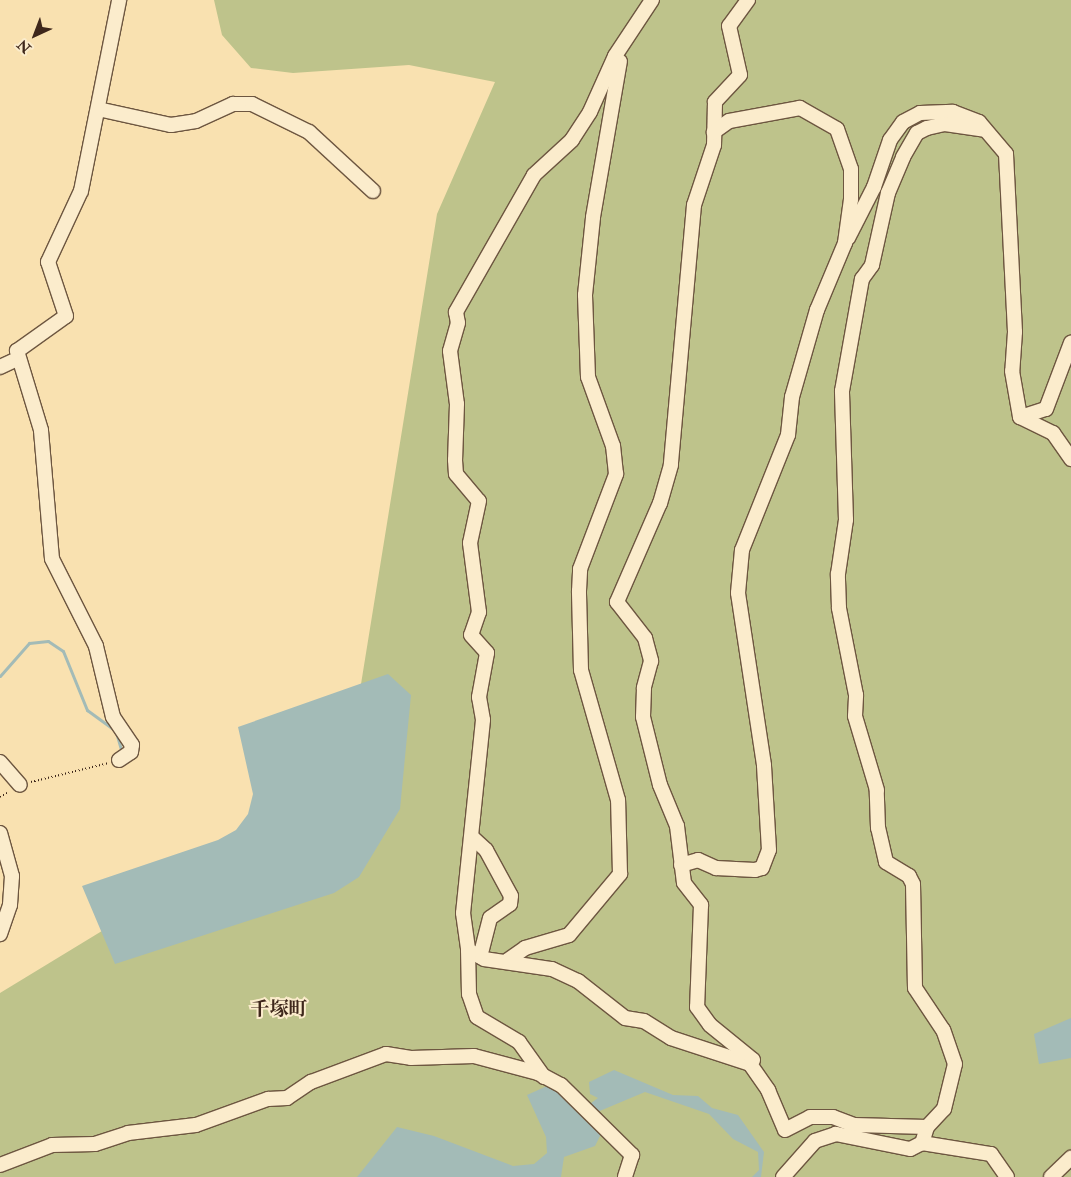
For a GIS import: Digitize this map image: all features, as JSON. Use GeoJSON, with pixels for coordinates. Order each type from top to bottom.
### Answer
{"type":"FeatureCollection","features":[{"type":"Feature","properties":{"kind":"street"},"geometry":{"type":"LineString","coordinates":[[0,368],[66,316],[48,262],[81,191],[119,0]]}},
{"type":"Feature","properties":{"kind":"street"},"geometry":{"type":"LineString","coordinates":[[474,953],[463,913],[483,720],[479,697],[487,653],[471,635],[479,612],[470,543],[480,501],[456,474],[457,404],[451,340],[458,323],[456,312],[483,258],[534,175],[581,126],[623,42],[652,0]]}},
{"type":"Feature","properties":{"kind":"street"},"geometry":{"type":"LineString","coordinates":[[748,0],[729,26],[740,75],[715,102],[714,145],[694,205],[671,465],[660,503],[617,602],[644,638],[651,661],[644,688],[643,716],[660,786],[676,826],[684,882],[701,905],[697,1007],[710,1026],[753,1060],[750,1064]]}},
{"type":"Feature","properties":{"kind":"street"},"geometry":{"type":"LineString","coordinates":[[508,960],[525,948],[569,935],[620,874],[618,800],[582,670],[579,591],[580,570],[616,474],[613,446],[588,377],[585,295],[593,217],[623,42]]}},
{"type":"Feature","properties":{"kind":"street"},"geometry":{"type":"LineString","coordinates":[[98,109],[171,125],[196,121],[234,104],[252,104],[309,132],[373,191]]}},
{"type":"Feature","properties":{"kind":"street"},"geometry":{"type":"LineString","coordinates":[[714,132],[729,121],[800,108],[837,129],[851,169],[845,242]]}},
{"type":"Feature","properties":{"kind":"street"},"geometry":{"type":"LineString","coordinates":[[681,865],[698,860],[716,868],[755,870],[762,868],[769,850],[764,765],[738,593],[742,550],[788,435],[792,397],[816,310],[845,242],[903,122],[920,113],[953,112],[985,130],[1006,154],[1016,332],[1012,371],[1020,417]]}},
{"type":"Feature","properties":{"kind":"street"},"geometry":{"type":"LineString","coordinates":[[922,1142],[927,1127],[944,1109],[955,1064],[943,1030],[915,988],[913,884],[909,876],[886,862],[878,828],[877,790],[854,716],[856,695],[839,608],[838,574],[846,520],[842,391],[862,279],[872,265],[888,193],[902,157],[917,133],[927,128],[945,124],[985,130]]}},
{"type":"Feature","properties":{"kind":"street"},"geometry":{"type":"LineString","coordinates":[[1020,417],[1046,409],[1071,343]]}},
{"type":"Feature","properties":{"kind":"street"},"geometry":{"type":"LineString","coordinates":[[17,355],[41,430],[52,559],[96,646],[113,717],[132,745],[123,758]]}},
{"type":"Feature","properties":{"kind":"street"},"geometry":{"type":"LineString","coordinates":[[1020,417],[1053,433],[1071,459]]}},
{"type":"Feature","properties":{"kind":"street"},"geometry":{"type":"LineString","coordinates":[[0,762],[20,785]]}},
{"type":"Feature","properties":{"kind":"street"},"geometry":{"type":"LineString","coordinates":[[0,833],[12,876],[10,905],[0,934]]}},
{"type":"Feature","properties":{"kind":"street"},"geometry":{"type":"LineString","coordinates":[[472,837],[486,850],[511,896],[510,904],[490,918],[474,953],[469,994],[477,1017],[519,1042],[546,1080]]}},
{"type":"Feature","properties":{"kind":"street"},"geometry":{"type":"LineString","coordinates":[[474,953],[552,968],[578,981],[625,1018],[644,1021],[671,1038],[750,1064],[768,1090],[785,1130],[810,1117],[833,1117],[854,1125],[927,1127]]}},
{"type":"Feature","properties":{"kind":"street"},"geometry":{"type":"LineString","coordinates":[[0,1165],[52,1145],[95,1144],[128,1133],[196,1125],[268,1099],[287,1098],[311,1082],[386,1054],[411,1058],[474,1056],[538,1073],[546,1080],[576,1095],[598,1122],[622,1140],[632,1155],[625,1177]]}},
{"type":"Feature","properties":{"kind":"street"},"geometry":{"type":"LineString","coordinates":[[783,1177],[802,1151],[836,1134],[885,1147],[910,1149],[922,1142],[991,1154],[1007,1177]]}},
{"type":"Feature","properties":{"kind":"street"},"geometry":{"type":"LineString","coordinates":[[1051,1177],[1071,1158]]}},
{"type":"Feature","properties":{"kind":"path"},"geometry":{"type":"LineString","coordinates":[[0,797],[20,785],[123,758]]}},
{"type":"Feature","properties":{"kind":"green space"},"geometry":{"type":"Polygon","coordinates":[[[214,0],[1071,0],[1071,1177],[0,1177],[0,993],[345,783],[437,214],[495,82],[409,65],[293,73],[251,68],[222,35],[214,0]]]}},
{"type":"Feature","properties":{"kind":"water"},"geometry":{"type":"Polygon","coordinates":[[[388,674],[411,695],[400,809],[359,877],[334,893],[115,964],[82,886],[218,840],[236,830],[248,814],[253,794],[238,727],[388,674]]]}},
{"type":"Feature","properties":{"kind":"water"},"geometry":{"type":"Polygon","coordinates":[[[1071,1018],[1071,1058],[1039,1064],[1034,1034],[1071,1018]]]}},
{"type":"Feature","properties":{"kind":"water"},"geometry":{"type":"Polygon","coordinates":[[[614,1070],[673,1095],[698,1096],[712,1108],[738,1115],[764,1152],[761,1177],[752,1177],[759,1170],[758,1152],[733,1139],[709,1114],[645,1092],[583,1118],[601,1134],[595,1146],[564,1157],[561,1177],[357,1177],[397,1127],[434,1136],[513,1166],[534,1164],[547,1153],[546,1137],[527,1095],[547,1086],[564,1092],[579,1112],[598,1098],[590,1094],[589,1082],[614,1070]]]}},
{"type":"Feature","properties":{"kind":"waterway"},"geometry":{"type":"LineString","coordinates":[[0,676],[29,643],[48,641],[63,651],[87,710],[112,728]]}},
{"type":"Feature","properties":{"kind":"waterway"},"geometry":{"type":"LineString","coordinates":[[116,732],[122,753]]}},
{"type":"Feature","properties":{"kind":"district","name":"千塚町"},"geometry":{"type":"Point","coordinates":[279,1010]}}]}
